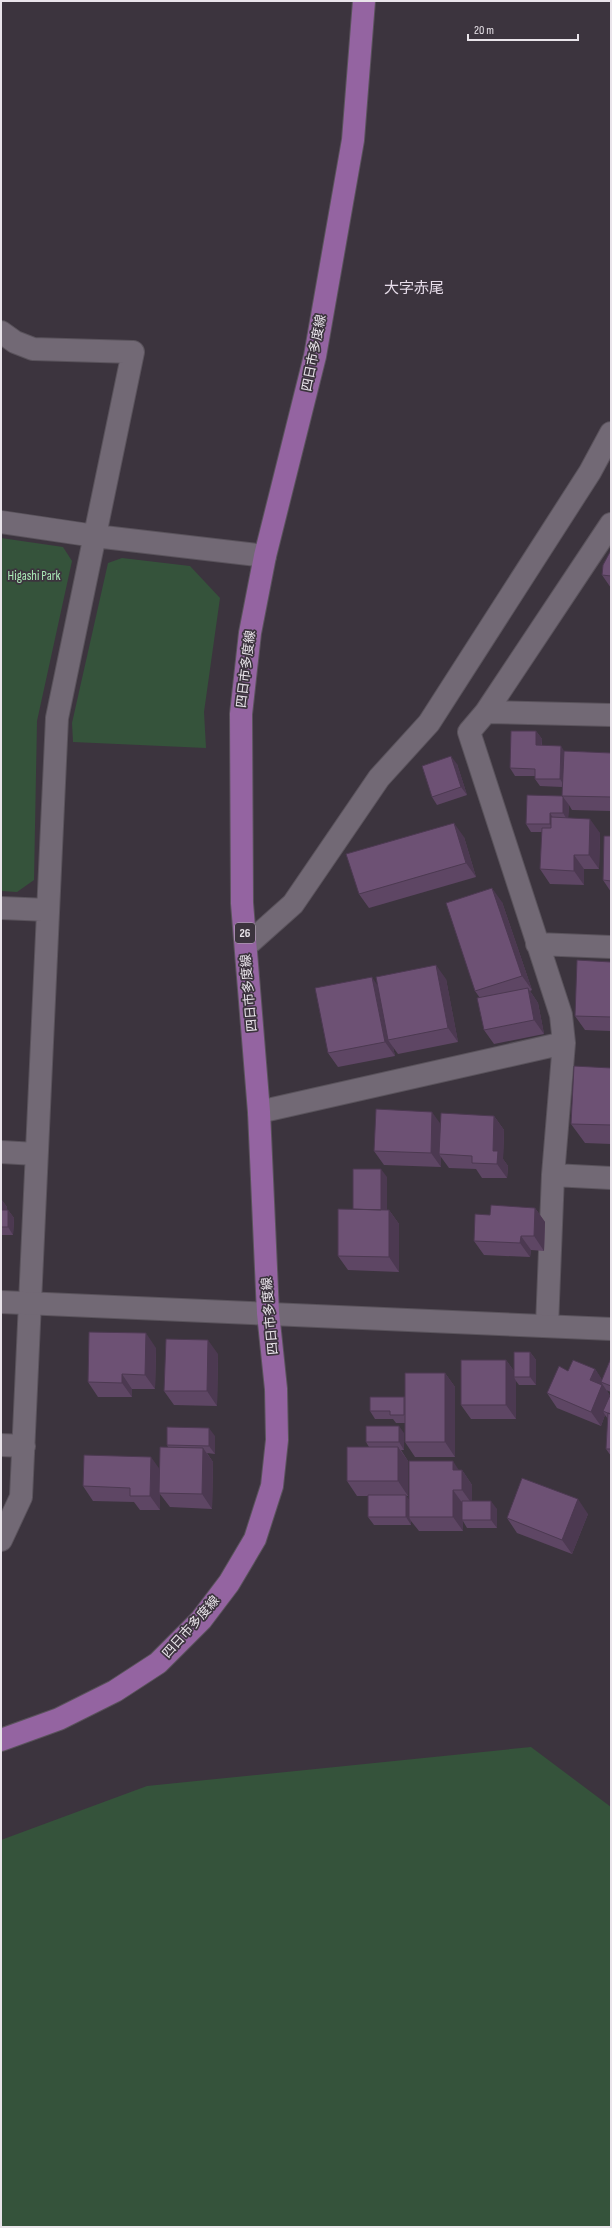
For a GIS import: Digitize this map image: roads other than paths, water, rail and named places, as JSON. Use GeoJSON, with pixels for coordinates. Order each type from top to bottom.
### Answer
{"type":"FeatureCollection","features":[{"type":"Feature","properties":{"kind":"main road","name":"四日市多度線"},"geometry":{"type":"LineString","coordinates":[[1,1740],[59,1719],[115,1691],[158,1663],[201,1620],[230,1583],[255,1539],[272,1486],[277,1440],[276,1396],[268,1313],[259,1112],[242,903],[241,714],[250,633],[265,556],[315,356],[353,140],[364,1]]}},
{"type":"Feature","properties":{"kind":"street"},"geometry":{"type":"LineString","coordinates":[[1,332],[15,342],[34,349],[133,352],[57,718],[21,1497],[1,1540]]}},
{"type":"Feature","properties":{"kind":"street"},"geometry":{"type":"LineString","coordinates":[[246,946],[293,904],[379,778],[429,722],[590,472],[611,433]]}},
{"type":"Feature","properties":{"kind":"street"},"geometry":{"type":"LineString","coordinates":[[1,522],[95,536],[265,556]]}},
{"type":"Feature","properties":{"kind":"street"},"geometry":{"type":"LineString","coordinates":[[547,1326],[554,1175],[564,1043],[561,1015],[469,732],[486,712],[611,524]]}},
{"type":"Feature","properties":{"kind":"street"},"geometry":{"type":"LineString","coordinates":[[486,712],[611,715]]}},
{"type":"Feature","properties":{"kind":"street"},"geometry":{"type":"LineString","coordinates":[[1,908],[48,910]]}},
{"type":"Feature","properties":{"kind":"street"},"geometry":{"type":"LineString","coordinates":[[537,944],[611,947]]}},
{"type":"Feature","properties":{"kind":"street"},"geometry":{"type":"LineString","coordinates":[[259,1112],[564,1043]]}},
{"type":"Feature","properties":{"kind":"street"},"geometry":{"type":"LineString","coordinates":[[1,1152],[36,1154]]}},
{"type":"Feature","properties":{"kind":"street"},"geometry":{"type":"LineString","coordinates":[[554,1175],[611,1178]]}},
{"type":"Feature","properties":{"kind":"street"},"geometry":{"type":"LineString","coordinates":[[1,1302],[611,1329]]}},
{"type":"Feature","properties":{"kind":"street"},"geometry":{"type":"LineString","coordinates":[[1,1445],[24,1446]]}},
{"type":"Feature","properties":{"kind":"district","name":"大字赤尾"},"geometry":{"type":"Point","coordinates":[414,288]}},
{"type":"Feature","properties":{"kind":"park label","name":"Higashi Park"},"geometry":{"type":"Point","coordinates":[34,576]}}]}
